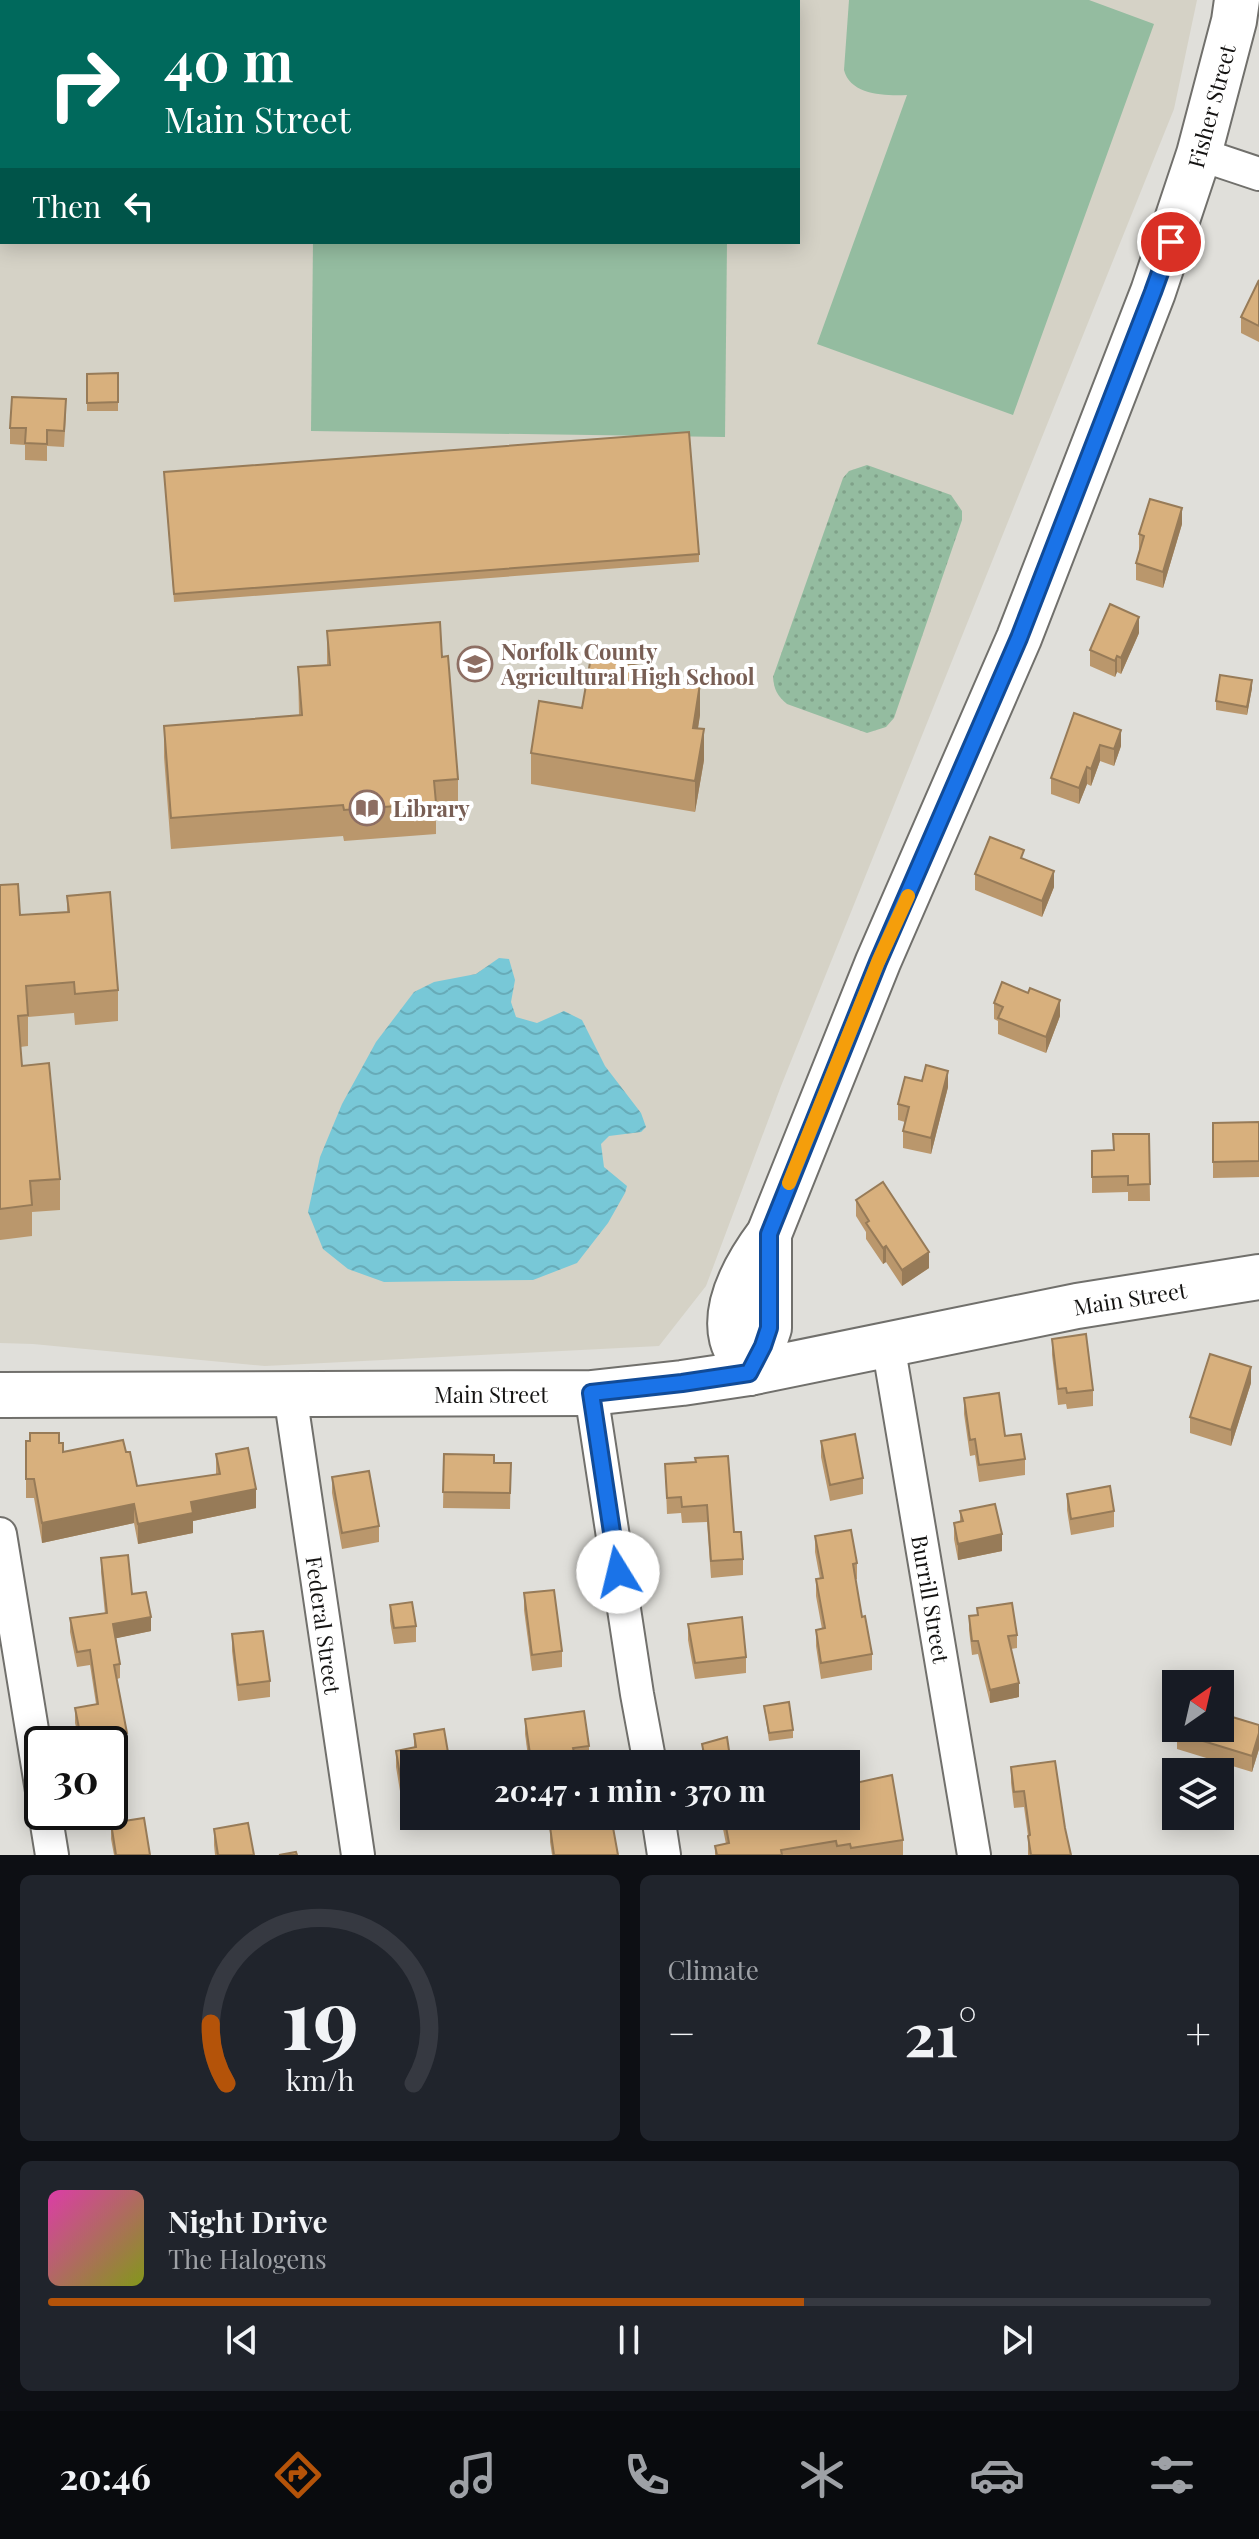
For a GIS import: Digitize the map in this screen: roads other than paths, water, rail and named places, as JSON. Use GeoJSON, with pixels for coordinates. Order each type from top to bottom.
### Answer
{"type":"FeatureCollection","features":[{"type":"Feature","properties":{"kind":"main road","name":"Fisher Street"},"geometry":{"type":"LineString","coordinates":[[749,1373],[769,1328],[769,1234],[878,962],[1019,638],[1153,292],[1199,154],[1237,0]]}},
{"type":"Feature","properties":{"kind":"main road","name":"Main Street"},"geometry":{"type":"LineString","coordinates":[[0,1395],[591,1393],[749,1373],[1077,1306],[1259,1277]]}},
{"type":"Feature","properties":{"kind":"street"},"geometry":{"type":"LineString","coordinates":[[1199,154],[1259,174]]}},
{"type":"Feature","properties":{"kind":"street","name":"Burrill Street"},"geometry":{"type":"LineString","coordinates":[[888,1344],[974,1855]]}},
{"type":"Feature","properties":{"kind":"street"},"geometry":{"type":"LineString","coordinates":[[591,1393],[647,1750]]}},
{"type":"Feature","properties":{"kind":"street","name":"Federal Street"},"geometry":{"type":"LineString","coordinates":[[290,1394],[358,1855]]}},
{"type":"Feature","properties":{"kind":"street"},"geometry":{"type":"LineString","coordinates":[[0,1534],[31,1726]]}},
{"type":"Feature","properties":{"kind":"street"},"geometry":{"type":"LineString","coordinates":[[48,1830],[52,1855]]}},
{"type":"Feature","properties":{"kind":"street"},"geometry":{"type":"LineString","coordinates":[[660,1830],[664,1855]]}},
{"type":"Feature","properties":{"kind":"water"},"geometry":{"type":"Polygon","coordinates":[[[499,958],[509,959],[515,980],[511,1002],[516,1017],[537,1023],[564,1011],[582,1020],[605,1066],[641,1113],[646,1127],[641,1132],[609,1136],[601,1144],[604,1167],[627,1186],[625,1193],[608,1223],[577,1263],[533,1280],[384,1282],[348,1269],[323,1249],[308,1212],[320,1157],[342,1104],[376,1042],[414,992],[434,982],[476,974],[499,958]]]}},
{"type":"Feature","properties":{"kind":"place","name":"Norfolk County Agricultural High School"},"geometry":{"type":"Point","coordinates":[475,664]}},
{"type":"Feature","properties":{"kind":"place","name":"Library"},"geometry":{"type":"Point","coordinates":[367,808]}}]}
